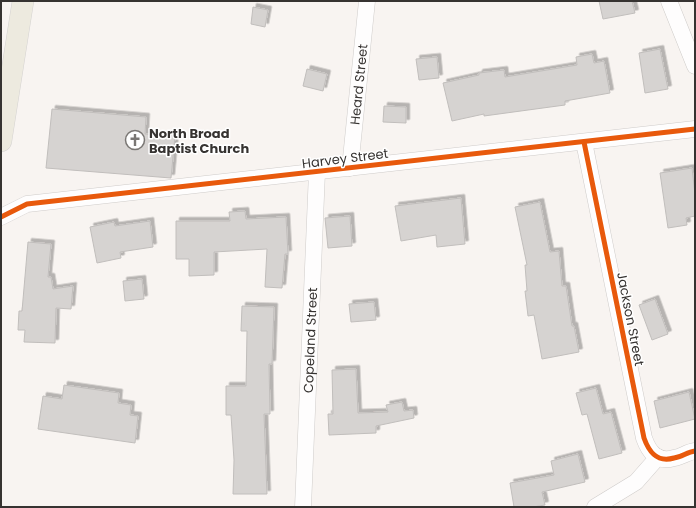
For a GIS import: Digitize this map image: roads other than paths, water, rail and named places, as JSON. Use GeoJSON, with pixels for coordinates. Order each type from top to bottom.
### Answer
{"type":"FeatureCollection","features":[{"type":"Feature","properties":{"kind":"main road"},"geometry":{"type":"LineString","coordinates":[[1,141],[23,1]]}},
{"type":"Feature","properties":{"kind":"street","name":"Heard Street"},"geometry":{"type":"LineString","coordinates":[[350,168],[367,1]]}},
{"type":"Feature","properties":{"kind":"street"},"geometry":{"type":"LineString","coordinates":[[669,1],[695,66]]}},
{"type":"Feature","properties":{"kind":"street","name":"Harvey Street"},"geometry":{"type":"LineString","coordinates":[[1,217],[27,204],[695,129]]}},
{"type":"Feature","properties":{"kind":"street","name":"Jackson Street"},"geometry":{"type":"LineString","coordinates":[[584,142],[644,438],[648,450],[658,457]]}},
{"type":"Feature","properties":{"kind":"street","name":"Copeland Street"},"geometry":{"type":"LineString","coordinates":[[303,507],[317,172]]}},
{"type":"Feature","properties":{"kind":"street"},"geometry":{"type":"LineString","coordinates":[[595,507],[636,482],[658,457],[663,459],[674,459],[695,451]]}},
{"type":"Feature","properties":{"kind":"place","name":"North Broad Baptist Church"},"geometry":{"type":"Point","coordinates":[135,140]}}]}
